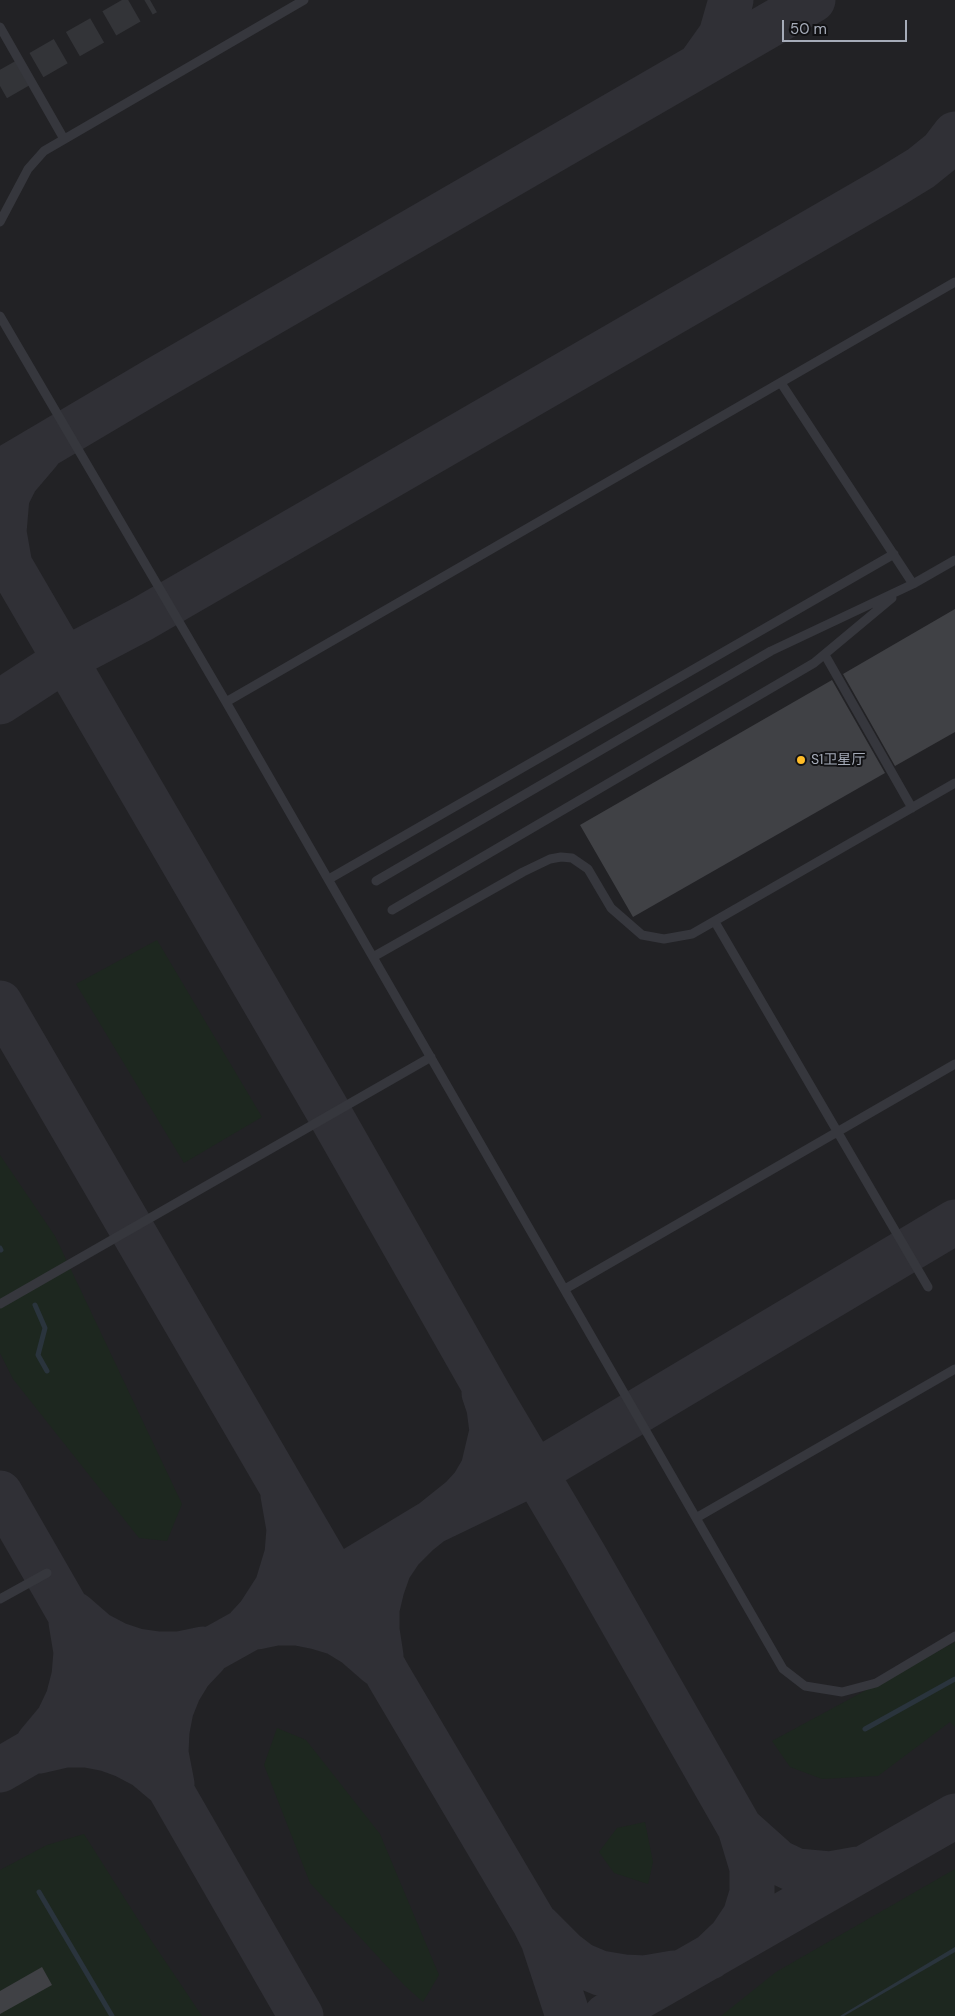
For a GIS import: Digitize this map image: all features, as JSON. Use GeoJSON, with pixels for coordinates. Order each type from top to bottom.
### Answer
{"type":"FeatureCollection","features":[{"type":"Feature","properties":{"kind":"lane"},"geometry":{"type":"LineString","coordinates":[[0,222],[28,169],[44,152],[304,0]]}},
{"type":"Feature","properties":{"kind":"lane"},"geometry":{"type":"LineString","coordinates":[[0,27],[64,139]]}},
{"type":"Feature","properties":{"kind":"lane"},"geometry":{"type":"LineString","coordinates":[[226,702],[955,282]]}},
{"type":"Feature","properties":{"kind":"lane"},"geometry":{"type":"LineString","coordinates":[[0,316],[329,879],[783,1669],[805,1686],[842,1692],[876,1683],[955,1636]]}},
{"type":"Feature","properties":{"kind":"lane"},"geometry":{"type":"LineString","coordinates":[[780,383],[913,584]]}},
{"type":"Feature","properties":{"kind":"lane"},"geometry":{"type":"LineString","coordinates":[[329,879],[894,554]]}},
{"type":"Feature","properties":{"kind":"lane"},"geometry":{"type":"LineString","coordinates":[[376,881],[771,652],[913,584],[955,560]]}},
{"type":"Feature","properties":{"kind":"lane"},"geometry":{"type":"LineString","coordinates":[[392,910],[783,682],[825,655],[869,616],[913,584]]}},
{"type":"Feature","properties":{"kind":"lane"},"geometry":{"type":"LineString","coordinates":[[825,655],[912,808]]}},
{"type":"Feature","properties":{"kind":"lane"},"geometry":{"type":"LineString","coordinates":[[373,957],[523,872],[550,858],[561,857],[572,858],[588,869],[611,908],[642,935],[664,939],[692,934],[955,783]]}},
{"type":"Feature","properties":{"kind":"lane"},"geometry":{"type":"LineString","coordinates":[[715,922],[928,1287]]}},
{"type":"Feature","properties":{"kind":"lane"},"geometry":{"type":"LineString","coordinates":[[0,1304],[431,1057]]}},
{"type":"Feature","properties":{"kind":"lane"},"geometry":{"type":"LineString","coordinates":[[565,1289],[955,1064]]}},
{"type":"Feature","properties":{"kind":"lane"},"geometry":{"type":"LineString","coordinates":[[696,1518],[955,1369]]}},
{"type":"Feature","properties":{"kind":"lane"},"geometry":{"type":"LineString","coordinates":[[0,1599],[47,1573]]}},
{"type":"Feature","properties":{"kind":"shaded area"},"geometry":{"type":"Polygon","coordinates":[[[0,0],[955,0],[955,2016],[0,2016],[0,0]]]}},
{"type":"Feature","properties":{"kind":"shaded area"},"geometry":{"type":"Polygon","coordinates":[[[157,940],[262,1117],[184,1163],[76,984],[157,940]]]}},
{"type":"Feature","properties":{"kind":"shaded area"},"geometry":{"type":"Polygon","coordinates":[[[0,1155],[55,1236],[182,1504],[167,1541],[139,1538],[13,1379],[0,1353],[0,1155]]]}},
{"type":"Feature","properties":{"kind":"shaded area"},"geometry":{"type":"Polygon","coordinates":[[[955,1642],[955,1727],[950,1722],[878,1776],[822,1779],[790,1767],[772,1741],[955,1642]]]}},
{"type":"Feature","properties":{"kind":"shaded area"},"geometry":{"type":"Polygon","coordinates":[[[277,1728],[306,1740],[380,1834],[439,1975],[423,2002],[404,1985],[310,1883],[264,1765],[277,1728]]]}},
{"type":"Feature","properties":{"kind":"shaded area"},"geometry":{"type":"Polygon","coordinates":[[[645,1822],[653,1862],[648,1884],[614,1873],[599,1852],[617,1828],[645,1822]]]}},
{"type":"Feature","properties":{"kind":"shaded area"},"geometry":{"type":"Polygon","coordinates":[[[84,1834],[202,2016],[0,2016],[0,1870],[47,1845],[84,1834]]]}},
{"type":"Feature","properties":{"kind":"shaded area"},"geometry":{"type":"Polygon","coordinates":[[[955,1869],[955,2016],[721,2016],[776,1972],[955,1869]]]}},
{"type":"Feature","properties":{"kind":"shaded area"},"geometry":{"type":"Polygon","coordinates":[[[955,1947],[955,1952],[844,2016],[840,2016],[955,1947]]]}},
{"type":"Feature","properties":{"kind":"building"},"geometry":{"type":"Polygon","coordinates":[[[955,609],[955,732],[895,766],[843,674],[955,609]]]}},
{"type":"Feature","properties":{"kind":"building","name":"S1卫星厅"},"geometry":{"type":"Polygon","coordinates":[[[832,680],[885,773],[633,917],[580,825],[832,680]]]}},
{"type":"Feature","properties":{"kind":"building"},"geometry":{"type":"Polygon","coordinates":[[[42,1967],[52,1985],[0,2014],[0,1991],[42,1967]]]}},
{"type":"Feature","properties":{"kind":"waterway"},"geometry":{"type":"LineString","coordinates":[[35,1305],[45,1328],[38,1355],[47,1371]]}},
{"type":"Feature","properties":{"kind":"waterway"},"geometry":{"type":"LineString","coordinates":[[865,1729],[955,1679]]}},
{"type":"Feature","properties":{"kind":"waterway"},"geometry":{"type":"LineString","coordinates":[[39,1892],[112,2016]]}},
{"type":"Feature","properties":{"kind":"taxiway"},"geometry":{"type":"LineString","coordinates":[[699,66],[721,35],[731,0]]}},
{"type":"Feature","properties":{"kind":"taxiway"},"geometry":{"type":"LineString","coordinates":[[0,472],[157,379],[813,0]]}},
{"type":"Feature","properties":{"kind":"taxiway"},"geometry":{"type":"LineString","coordinates":[[0,702],[66,659],[142,619],[890,187],[921,168],[942,151],[955,134]]}},
{"type":"Feature","properties":{"kind":"taxiway"},"geometry":{"type":"LineString","coordinates":[[10,566],[4,532],[7,497],[16,479],[39,452]]}},
{"type":"Feature","properties":{"kind":"taxiway"},"geometry":{"type":"LineString","coordinates":[[0,548],[328,1111],[490,1396],[584,1555],[740,1828],[752,1868],[752,1893],[745,1916],[731,1937],[710,1957]]}},
{"type":"Feature","properties":{"kind":"taxiway"},"geometry":{"type":"LineString","coordinates":[[0,1003],[336,1580],[388,1675],[534,1922],[543,1940],[568,2016]]}},
{"type":"Feature","properties":{"kind":"taxiway"},"geometry":{"type":"LineString","coordinates":[[0,1770],[336,1580],[432,1522],[536,1472],[955,1222]]}},
{"type":"Feature","properties":{"kind":"taxiway"},"geometry":{"type":"LineString","coordinates":[[381,1656],[377,1630],[377,1609],[389,1568],[401,1550],[417,1534],[462,1498],[473,1486],[483,1469],[492,1431],[489,1408],[484,1393]]}},
{"type":"Feature","properties":{"kind":"taxiway"},"geometry":{"type":"LineString","coordinates":[[0,1493],[301,2016]]}},
{"type":"Feature","properties":{"kind":"taxiway"},"geometry":{"type":"LineString","coordinates":[[248,1627],[259,1615],[277,1587],[287,1554],[289,1529],[283,1495]]}},
{"type":"Feature","properties":{"kind":"taxiway"},"geometry":{"type":"LineString","coordinates":[[74,1614],[97,1634],[116,1644],[137,1651],[179,1654],[203,1649]]}},
{"type":"Feature","properties":{"kind":"taxiway"},"geometry":{"type":"LineString","coordinates":[[38,1744],[58,1720],[68,1699],[74,1676],[76,1652],[71,1622]]}},
{"type":"Feature","properties":{"kind":"taxiway"},"geometry":{"type":"LineString","coordinates":[[257,1627],[276,1623],[297,1623],[337,1633],[355,1644],[378,1664]]}},
{"type":"Feature","properties":{"kind":"taxiway"},"geometry":{"type":"LineString","coordinates":[[172,1784],[166,1753],[167,1731],[171,1710],[179,1690],[190,1672],[206,1655]]}},
{"type":"Feature","properties":{"kind":"taxiway"},"geometry":{"type":"LineString","coordinates":[[39,1751],[65,1745],[86,1745],[107,1749],[145,1766],[164,1782]]}},
{"type":"Feature","properties":{"kind":"taxiway"},"geometry":{"type":"LineString","coordinates":[[606,2016],[955,1816]]}},
{"type":"Feature","properties":{"kind":"taxiway"},"geometry":{"type":"LineString","coordinates":[[740,1828],[778,1862],[797,1871],[830,1874],[858,1869]]}},
{"type":"Feature","properties":{"kind":"taxiway"},"geometry":{"type":"LineString","coordinates":[[538,1926],[564,1952],[581,1965],[600,1973],[645,1978],[674,1973]]}},
{"type":"Feature","properties":{"kind":"tunnel"},"geometry":{"type":"LineString","coordinates":[[0,86],[150,0]]}},
{"type":"Feature","properties":{"kind":"place","name":"S1卫星厅"},"geometry":{"type":"Point","coordinates":[801,760]}}]}
